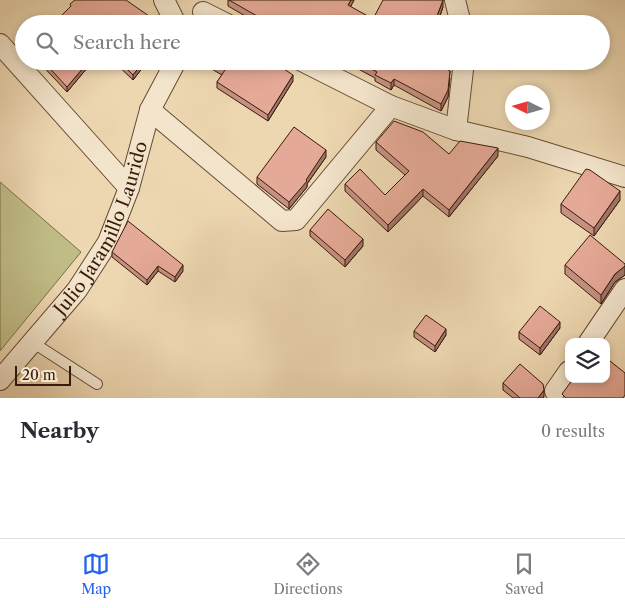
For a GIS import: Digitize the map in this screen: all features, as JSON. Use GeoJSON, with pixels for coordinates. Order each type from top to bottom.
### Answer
{"type":"FeatureCollection","features":[{"type":"Feature","properties":{"kind":"street"},"geometry":{"type":"LineString","coordinates":[[164,0],[172,15]]}},
{"type":"Feature","properties":{"kind":"street"},"geometry":{"type":"LineString","coordinates":[[455,0],[459,15]]}},
{"type":"Feature","properties":{"kind":"street"},"geometry":{"type":"LineString","coordinates":[[0,44],[15,61]]}},
{"type":"Feature","properties":{"kind":"street"},"geometry":{"type":"LineString","coordinates":[[23,70],[129,188]]}},
{"type":"Feature","properties":{"kind":"street","name":"Julio Jaramillo Laurido"},"geometry":{"type":"LineString","coordinates":[[0,380],[77,290],[108,242],[129,188],[150,110],[171,70]]}},
{"type":"Feature","properties":{"kind":"street"},"geometry":{"type":"LineString","coordinates":[[320,70],[391,106],[456,130],[528,147],[625,177]]}},
{"type":"Feature","properties":{"kind":"street"},"geometry":{"type":"LineString","coordinates":[[456,130],[463,70]]}},
{"type":"Feature","properties":{"kind":"street"},"geometry":{"type":"LineString","coordinates":[[150,110],[282,221],[289,221],[296,220],[391,106]]}},
{"type":"Feature","properties":{"kind":"street"},"geometry":{"type":"LineString","coordinates":[[592,338],[625,289]]}},
{"type":"Feature","properties":{"kind":"street"},"geometry":{"type":"LineString","coordinates":[[555,391],[565,377]]}},
{"type":"Feature","properties":{"kind":"lane"},"geometry":{"type":"LineString","coordinates":[[32,342],[97,384]]}},
{"type":"Feature","properties":{"kind":"shaded area"},"geometry":{"type":"Polygon","coordinates":[[[0,182],[81,252],[0,351],[0,182]]]}},
{"type":"Feature","properties":{"kind":"building"},"geometry":{"type":"Polygon","coordinates":[[[75,0],[126,0],[148,15],[62,15],[71,6],[70,4],[75,0]]]}},
{"type":"Feature","properties":{"kind":"building"},"geometry":{"type":"Polygon","coordinates":[[[229,0],[351,0],[348,5],[366,15],[255,15],[229,0]]]}},
{"type":"Feature","properties":{"kind":"building"},"geometry":{"type":"Polygon","coordinates":[[[383,0],[443,0],[437,15],[375,15],[383,0]]]}},
{"type":"Feature","properties":{"kind":"building"},"geometry":{"type":"Polygon","coordinates":[[[51,70],[81,70],[67,87],[51,70]]]}},
{"type":"Feature","properties":{"kind":"building"},"geometry":{"type":"Polygon","coordinates":[[[128,70],[137,70],[133,75],[128,70]]]}},
{"type":"Feature","properties":{"kind":"building"},"geometry":{"type":"Polygon","coordinates":[[[225,70],[286,70],[293,75],[268,115],[217,82],[225,70]]]}},
{"type":"Feature","properties":{"kind":"building"},"geometry":{"type":"Polygon","coordinates":[[[373,70],[448,70],[450,71],[448,90],[441,104],[394,79],[391,83],[375,75],[377,72],[373,70]]]}},
{"type":"Feature","properties":{"kind":"building"},"geometry":{"type":"Polygon","coordinates":[[[394,121],[423,132],[449,154],[460,141],[498,148],[449,210],[423,189],[388,225],[345,184],[360,169],[385,195],[409,171],[376,142],[394,121]]]}},
{"type":"Feature","properties":{"kind":"building"},"geometry":{"type":"Polygon","coordinates":[[[294,127],[326,150],[307,181],[289,202],[257,177],[294,127]]]}},
{"type":"Feature","properties":{"kind":"building"},"geometry":{"type":"Polygon","coordinates":[[[586,169],[620,191],[594,228],[561,204],[586,169]]]}},
{"type":"Feature","properties":{"kind":"building"},"geometry":{"type":"Polygon","coordinates":[[[328,209],[363,239],[345,260],[310,230],[328,209]]]}},
{"type":"Feature","properties":{"kind":"building"},"geometry":{"type":"Polygon","coordinates":[[[128,221],[183,265],[175,277],[158,266],[147,280],[112,252],[128,221]]]}},
{"type":"Feature","properties":{"kind":"building"},"geometry":{"type":"Polygon","coordinates":[[[590,235],[625,264],[615,274],[601,295],[565,265],[590,235]]]}},
{"type":"Feature","properties":{"kind":"building"},"geometry":{"type":"Polygon","coordinates":[[[540,306],[560,322],[540,348],[519,332],[540,306]]]}},
{"type":"Feature","properties":{"kind":"building"},"geometry":{"type":"Polygon","coordinates":[[[426,315],[446,329],[435,346],[414,331],[426,315]]]}},
{"type":"Feature","properties":{"kind":"building"},"geometry":{"type":"Polygon","coordinates":[[[610,361],[625,373],[625,395],[623,398],[566,398],[562,394],[570,383],[610,383],[610,361]]]}},
{"type":"Feature","properties":{"kind":"building"},"geometry":{"type":"Polygon","coordinates":[[[520,364],[543,384],[544,390],[538,398],[520,398],[503,383],[520,364]]]}}]}
